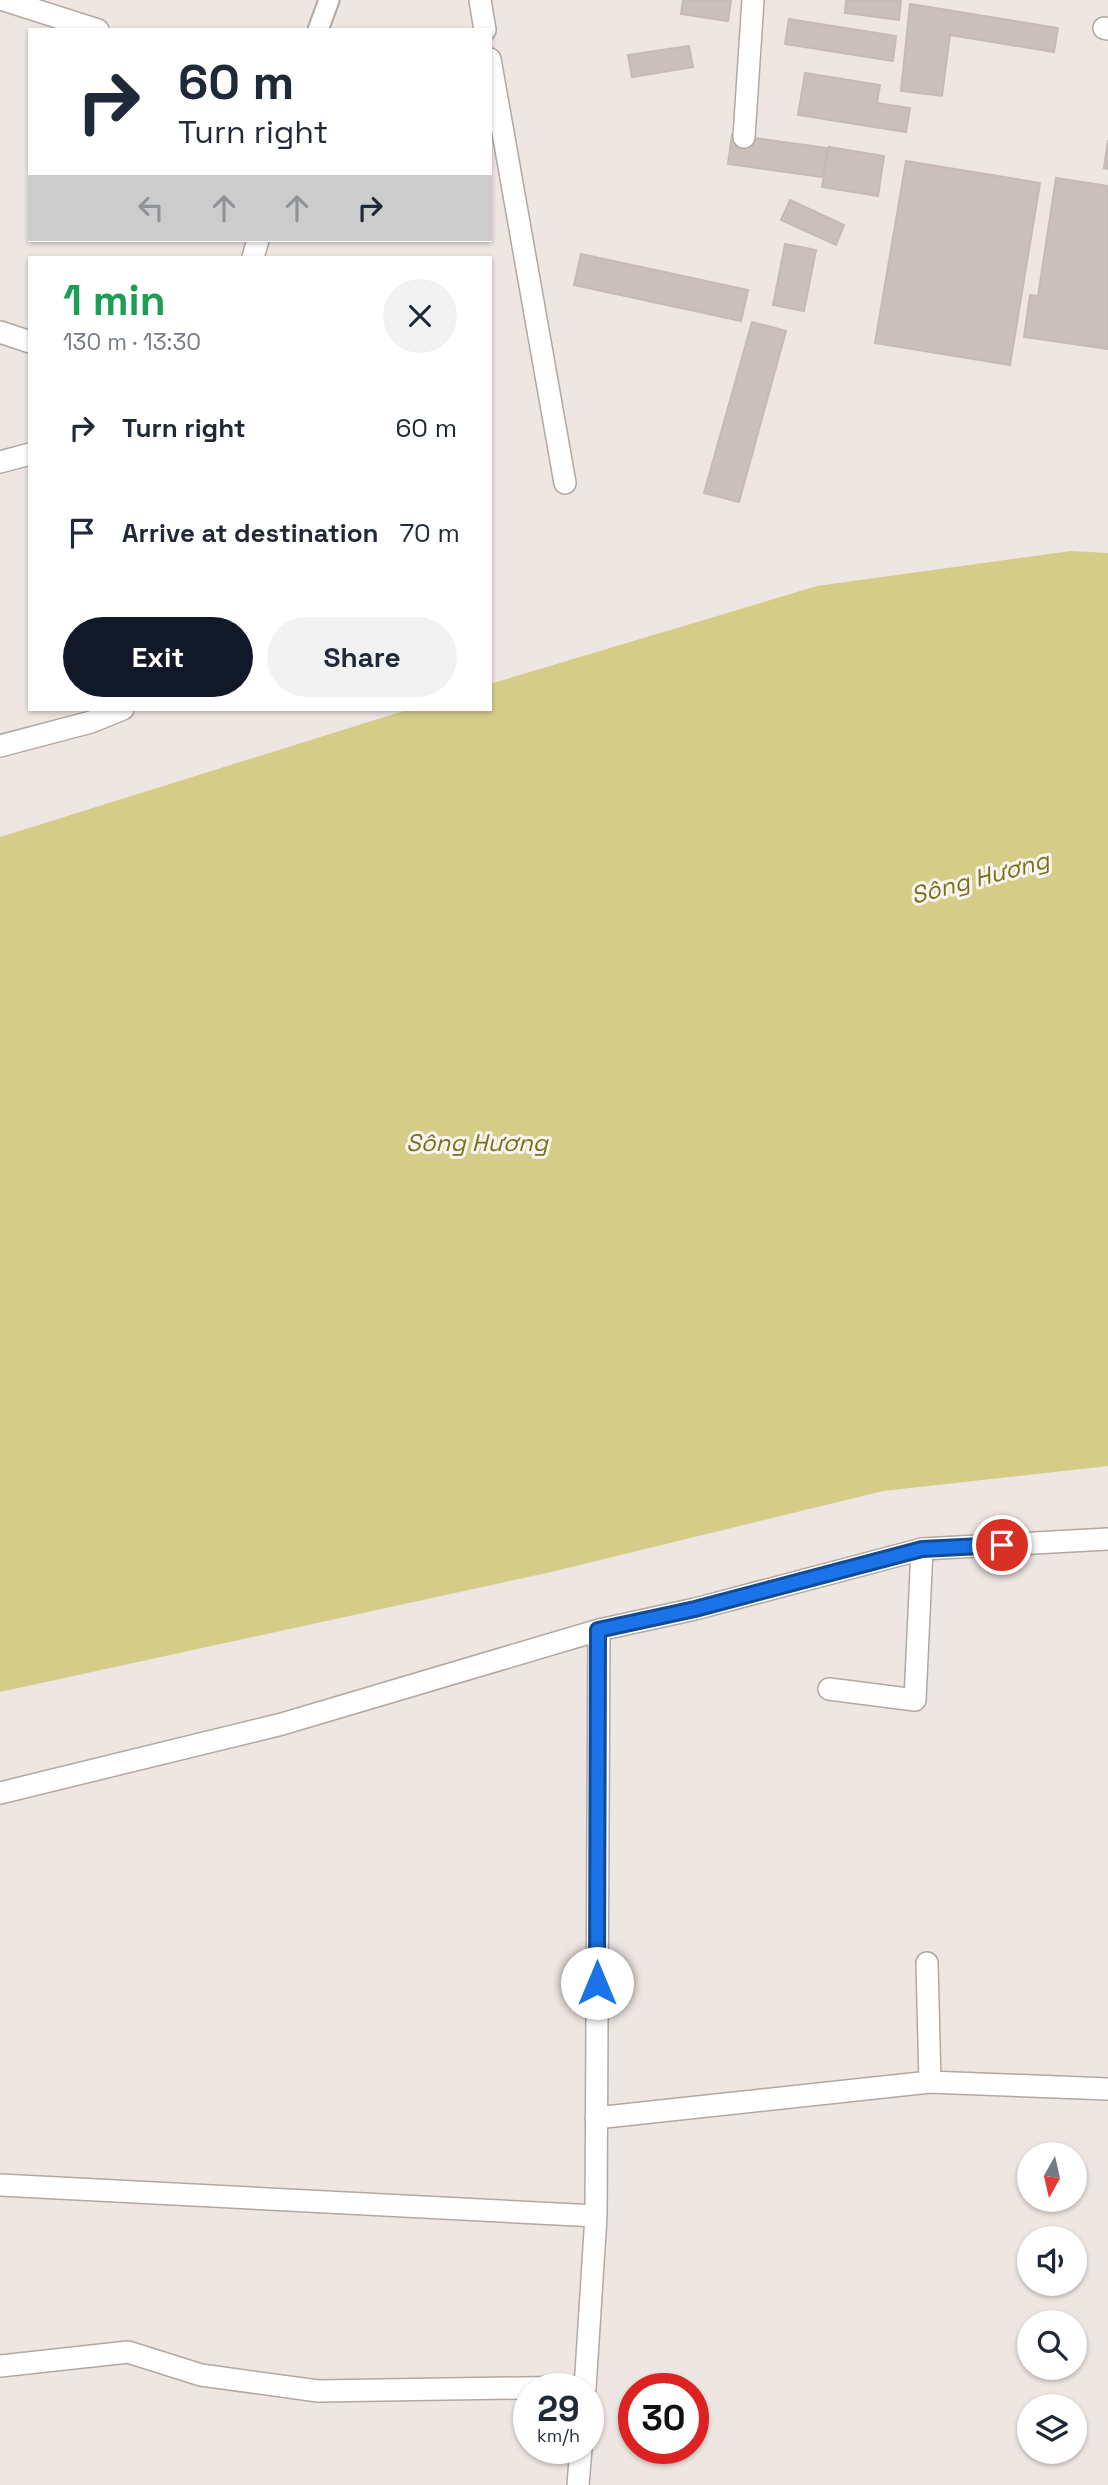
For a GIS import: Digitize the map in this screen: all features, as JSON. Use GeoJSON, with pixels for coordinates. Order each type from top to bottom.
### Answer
{"type":"FeatureCollection","features":[{"type":"Feature","properties":{"kind":"street"},"geometry":{"type":"LineString","coordinates":[[4,0],[92,28]]}},
{"type":"Feature","properties":{"kind":"street"},"geometry":{"type":"LineString","coordinates":[[480,0],[485,28]]}},
{"type":"Feature","properties":{"kind":"street"},"geometry":{"type":"LineString","coordinates":[[744,137],[753,0]]}},
{"type":"Feature","properties":{"kind":"street"},"geometry":{"type":"LineString","coordinates":[[492,70],[565,483]]}},
{"type":"Feature","properties":{"kind":"street"},"geometry":{"type":"LineString","coordinates":[[0,332],[28,341]]}},
{"type":"Feature","properties":{"kind":"street"},"geometry":{"type":"LineString","coordinates":[[0,462],[28,455]]}},
{"type":"Feature","properties":{"kind":"street"},"geometry":{"type":"LineString","coordinates":[[0,747],[91,722],[118,711]]}},
{"type":"Feature","properties":{"kind":"street"},"geometry":{"type":"LineString","coordinates":[[0,1793],[282,1724],[598,1630],[695,1609],[922,1549],[1108,1539]]}},
{"type":"Feature","properties":{"kind":"street"},"geometry":{"type":"LineString","coordinates":[[828,1689],[915,1700],[922,1549]]}},
{"type":"Feature","properties":{"kind":"street"},"geometry":{"type":"LineString","coordinates":[[586,2373],[596,2216],[598,1630]]}},
{"type":"Feature","properties":{"kind":"street"},"geometry":{"type":"LineString","coordinates":[[926,1963],[930,2082]]}},
{"type":"Feature","properties":{"kind":"street"},"geometry":{"type":"LineString","coordinates":[[596,2118],[930,2082],[1108,2089]]}},
{"type":"Feature","properties":{"kind":"street"},"geometry":{"type":"LineString","coordinates":[[0,2185],[596,2216]]}},
{"type":"Feature","properties":{"kind":"street"},"geometry":{"type":"LineString","coordinates":[[0,2366],[128,2352],[201,2375],[318,2391],[513,2389]]}},
{"type":"Feature","properties":{"kind":"street"},"geometry":{"type":"LineString","coordinates":[[578,2485],[580,2464]]}},
{"type":"Feature","properties":{"kind":"lane"},"geometry":{"type":"LineString","coordinates":[[319,28],[329,0]]}},
{"type":"Feature","properties":{"kind":"water","name":"Sông Hương"},"geometry":{"type":"Polygon","coordinates":[[[1071,551],[1108,553],[1108,1466],[883,1491],[551,1572],[0,1692],[0,837],[404,711],[492,711],[492,683],[817,586],[1071,551]]]}},
{"type":"Feature","properties":{"kind":"building"},"geometry":{"type":"Polygon","coordinates":[[[683,0],[731,0],[728,21],[681,14],[683,0]]]}},
{"type":"Feature","properties":{"kind":"building"},"geometry":{"type":"Polygon","coordinates":[[[846,0],[901,0],[899,20],[845,13],[846,0]]]}},
{"type":"Feature","properties":{"kind":"building"},"geometry":{"type":"Polygon","coordinates":[[[910,4],[1058,28],[1054,52],[950,35],[942,96],[901,91],[910,4]]]}},
{"type":"Feature","properties":{"kind":"building"},"geometry":{"type":"Polygon","coordinates":[[[789,19],[896,36],[893,61],[785,44],[789,19]]]}},
{"type":"Feature","properties":{"kind":"building"},"geometry":{"type":"Polygon","coordinates":[[[689,46],[693,67],[632,77],[628,55],[689,46]]]}},
{"type":"Feature","properties":{"kind":"building"},"geometry":{"type":"Polygon","coordinates":[[[805,73],[880,85],[877,103],[910,108],[906,132],[798,115],[805,73]]]}},
{"type":"Feature","properties":{"kind":"building"},"geometry":{"type":"Polygon","coordinates":[[[732,135],[827,148],[823,177],[728,164],[732,135]]]}},
{"type":"Feature","properties":{"kind":"building"},"geometry":{"type":"Polygon","coordinates":[[[1108,140],[1108,169],[1104,168],[1108,140]]]}},
{"type":"Feature","properties":{"kind":"building"},"geometry":{"type":"Polygon","coordinates":[[[829,147],[884,156],[878,196],[822,187],[829,147]]]}},
{"type":"Feature","properties":{"kind":"building"},"geometry":{"type":"Polygon","coordinates":[[[906,161],[1040,183],[1010,365],[875,343],[906,161]]]}},
{"type":"Feature","properties":{"kind":"building"},"geometry":{"type":"Polygon","coordinates":[[[1056,178],[1108,186],[1108,349],[1024,337],[1030,295],[1038,296],[1056,178]]]}},
{"type":"Feature","properties":{"kind":"building"},"geometry":{"type":"Polygon","coordinates":[[[790,200],[844,225],[836,245],[781,220],[790,200]]]}},
{"type":"Feature","properties":{"kind":"building"},"geometry":{"type":"Polygon","coordinates":[[[785,244],[816,250],[804,311],[773,305],[785,244]]]}},
{"type":"Feature","properties":{"kind":"building"},"geometry":{"type":"Polygon","coordinates":[[[581,254],[748,290],[741,321],[574,285],[581,254]]]}},
{"type":"Feature","properties":{"kind":"building"},"geometry":{"type":"Polygon","coordinates":[[[752,322],[786,331],[739,502],[704,493],[752,322]]]}},
{"type":"Feature","properties":{"kind":"route"},"geometry":{"type":"LineString","coordinates":[[597,1983],[598,1630],[695,1609],[922,1549],[1002,1545]]}}]}
